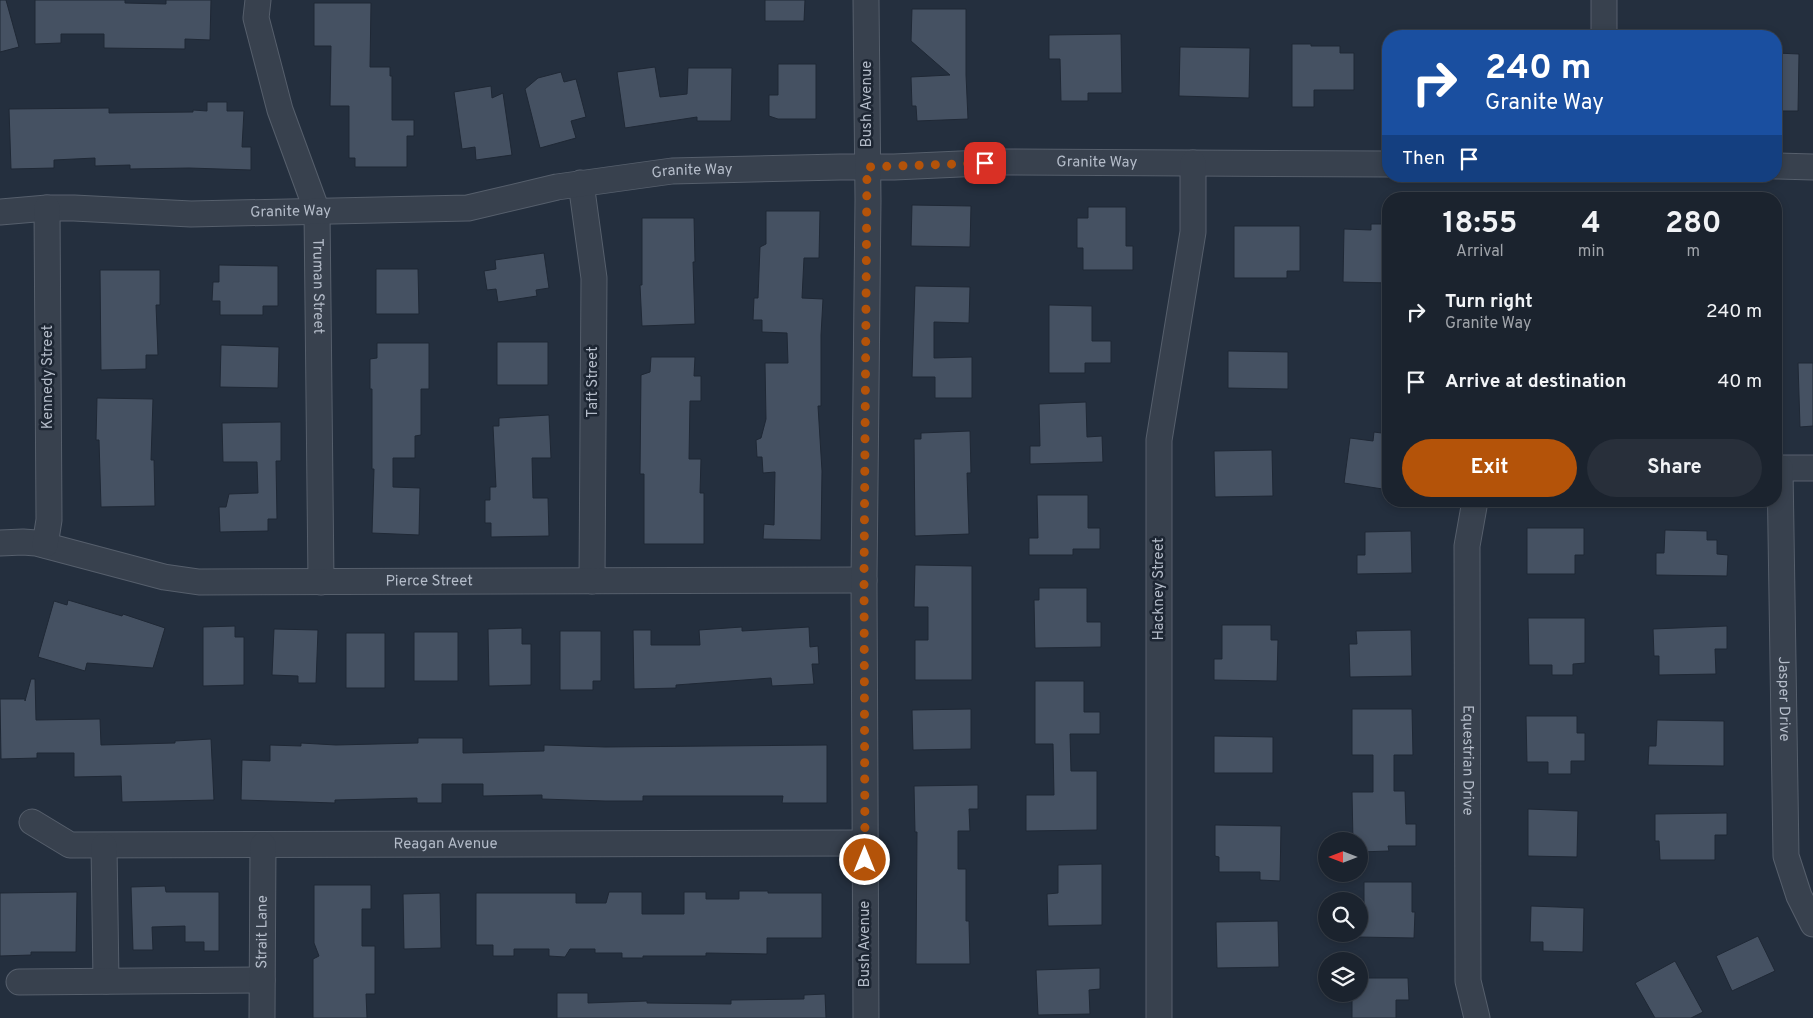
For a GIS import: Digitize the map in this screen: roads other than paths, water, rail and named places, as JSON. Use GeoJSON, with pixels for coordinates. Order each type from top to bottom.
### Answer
{"type":"FeatureCollection","features":[{"type":"Feature","properties":{"kind":"street","name":"Truman Street"},"geometry":{"type":"LineString","coordinates":[[258,0],[256,18],[280,110],[317,211],[321,582]]}},
{"type":"Feature","properties":{"kind":"street","name":"Bush Avenue"},"geometry":{"type":"LineString","coordinates":[[866,0],[867,167],[864,580],[866,1018]]}},
{"type":"Feature","properties":{"kind":"street"},"geometry":{"type":"LineString","coordinates":[[1604,0],[1604,30]]}},
{"type":"Feature","properties":{"kind":"street","name":"Granite Way"},"geometry":{"type":"LineString","coordinates":[[0,212],[47,208],[191,214],[468,208],[557,187],[672,171],[1004,162],[1382,164]]}},
{"type":"Feature","properties":{"kind":"street","name":"Hackney Street"},"geometry":{"type":"LineString","coordinates":[[1159,1018],[1159,440],[1193,232],[1193,163]]}},
{"type":"Feature","properties":{"kind":"street"},"geometry":{"type":"LineString","coordinates":[[1782,166],[1813,167]]}},
{"type":"Feature","properties":{"kind":"street","name":"Taft Street"},"geometry":{"type":"LineString","coordinates":[[581,183],[594,278],[592,581]]}},
{"type":"Feature","properties":{"kind":"street","name":"Kennedy Street"},"geometry":{"type":"LineString","coordinates":[[45,545],[49,520],[47,208]]}},
{"type":"Feature","properties":{"kind":"street"},"geometry":{"type":"LineString","coordinates":[[1782,468],[1813,468]]}},
{"type":"Feature","properties":{"kind":"street","name":"Equestrian Drive"},"geometry":{"type":"LineString","coordinates":[[1474,507],[1467,546],[1468,981],[1477,1018]]}},
{"type":"Feature","properties":{"kind":"street","name":"Jasper Drive"},"geometry":{"type":"LineString","coordinates":[[1779,507],[1786,856],[1799,896],[1813,924]]}},
{"type":"Feature","properties":{"kind":"street","name":"Pierce Street"},"geometry":{"type":"LineString","coordinates":[[0,543],[23,542],[45,545],[164,577],[199,582],[864,580]]}},
{"type":"Feature","properties":{"kind":"street","name":"Reagan Avenue"},"geometry":{"type":"LineString","coordinates":[[32,822],[70,845],[104,846],[865,843]]}},
{"type":"Feature","properties":{"kind":"street","name":"Strait Lane"},"geometry":{"type":"LineString","coordinates":[[262,1018],[263,845]]}},
{"type":"Feature","properties":{"kind":"street"},"geometry":{"type":"LineString","coordinates":[[104,846],[106,981]]}},
{"type":"Feature","properties":{"kind":"street"},"geometry":{"type":"LineString","coordinates":[[19,982],[262,980]]}}]}
